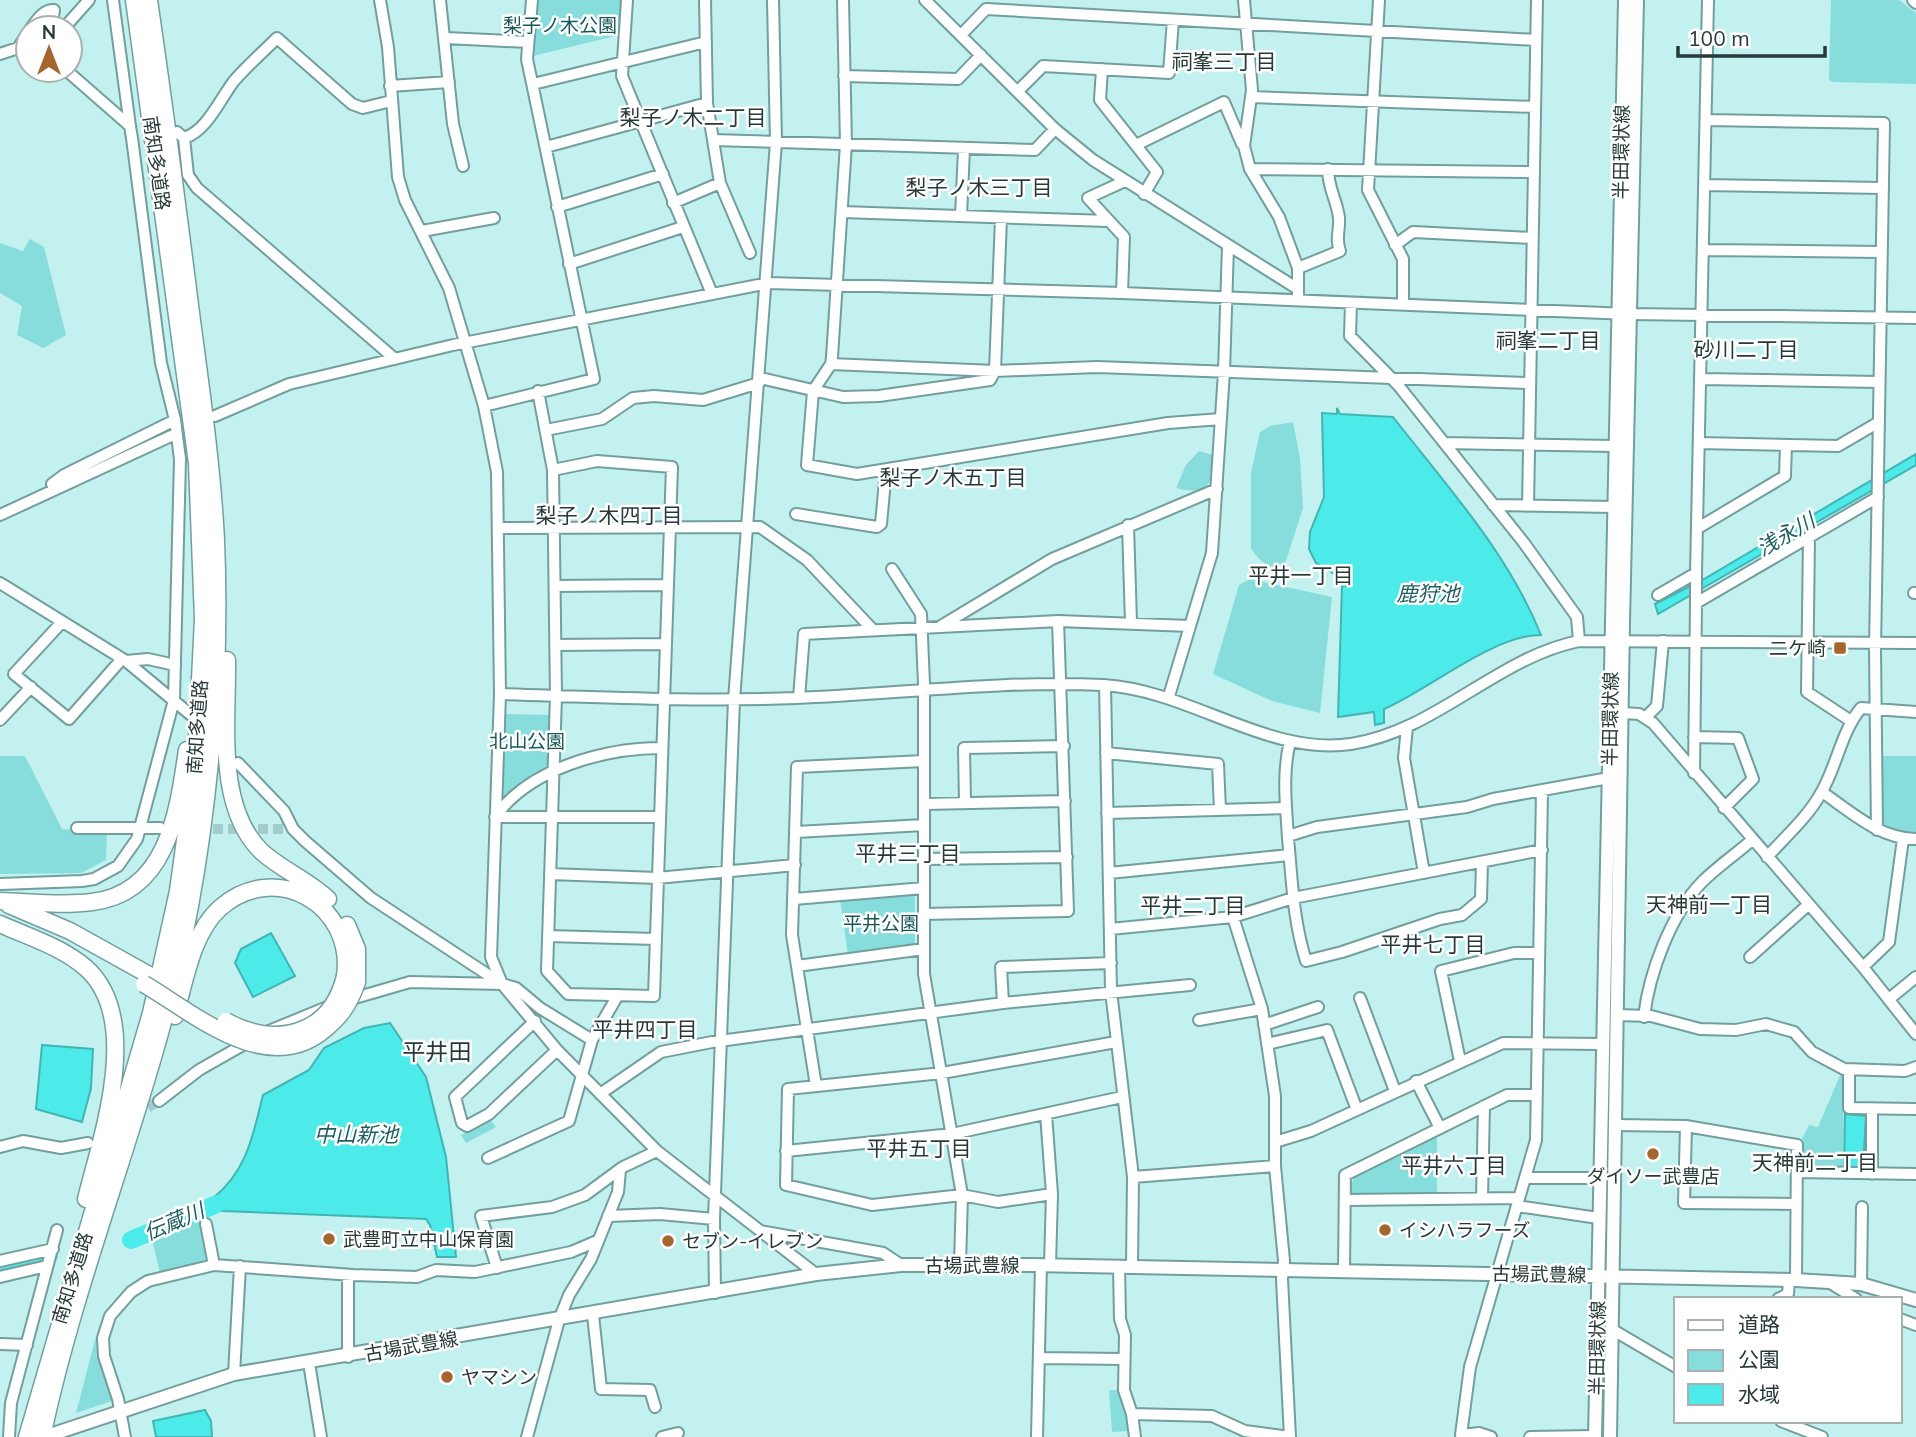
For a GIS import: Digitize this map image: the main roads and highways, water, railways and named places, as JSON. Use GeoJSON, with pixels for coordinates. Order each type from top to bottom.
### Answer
{"type":"FeatureCollection","features":[{"type":"Feature","properties":{"kind":"highway","name":"南知多道路"},"geometry":{"type":"LineString","coordinates":[[37,1431],[62,1311],[141,1049],[178,891],[197,760],[202,660],[202,582],[197,463],[134,0]]}},
{"type":"Feature","properties":{"kind":"highway","name":"南知多道路"},"geometry":{"type":"LineString","coordinates":[[37,1431],[141,1104],[176,972],[198,860],[215,708],[216,570],[209,453],[149,0]]}},
{"type":"Feature","properties":{"kind":"highway"},"geometry":{"type":"LineString","coordinates":[[0,915],[67,940],[230,1023],[276,1036],[295,1033],[324,1015],[351,979],[357,949],[335,906],[261,851],[237,817],[229,775],[226,657],[216,570]]}},
{"type":"Feature","properties":{"kind":"highway"},"geometry":{"type":"LineString","coordinates":[[0,901],[94,902],[114,898],[136,885],[155,866],[174,821],[185,764],[193,691],[196,604],[202,582]]}},
{"type":"Feature","properties":{"kind":"highway"},"geometry":{"type":"LineString","coordinates":[[108,1211],[127,1174],[197,947],[220,908],[233,898],[259,889],[282,889],[306,896],[332,918],[341,933],[351,979]]}},
{"type":"Feature","properties":{"kind":"highway"},"geometry":{"type":"LineString","coordinates":[[0,901],[70,931],[146,979]]}},
{"type":"Feature","properties":{"kind":"highway"},"geometry":{"type":"LineString","coordinates":[[0,924],[60,951],[84,966],[102,987],[115,1020],[116,1062],[62,1311]]}},
{"type":"Feature","properties":{"kind":"main road","name":"半田環状線"},"geometry":{"type":"LineString","coordinates":[[1595,1437],[1598,1178],[1604,1044],[1609,778],[1617,640],[1625,0]]}},
{"type":"Feature","properties":{"kind":"main road","name":"半田環状線"},"geometry":{"type":"LineString","coordinates":[[1610,1437],[1614,1330],[1622,713],[1617,640],[1615,446],[1637,0]]}},
{"type":"Feature","properties":{"kind":"main road","name":"古場武豊線"},"geometry":{"type":"LineString","coordinates":[[37,1431],[65,1434],[120,1410],[234,1374],[593,1315],[816,1274],[901,1265],[1126,1266],[1792,1280],[1861,1284],[1916,1300]]}},
{"type":"Feature","properties":{"kind":"water","name":"鹿狩池"},"geometry":{"type":"Polygon","coordinates":[[[1337,408],[1340,414],[1393,417],[1494,548],[1512,576],[1541,635],[1522,637],[1482,653],[1384,709],[1384,723],[1375,725],[1374,712],[1338,717],[1342,586],[1348,586],[1348,582],[1316,563],[1309,549],[1310,532],[1324,497],[1322,413],[1337,414],[1337,408]]]}},
{"type":"Feature","properties":{"kind":"water","name":"浅永川"},"geometry":{"type":"Polygon","coordinates":[[[1916,454],[1916,465],[1658,614],[1655,604],[1704,579],[1916,454]]]}},
{"type":"Feature","properties":{"kind":"water"},"geometry":{"type":"Polygon","coordinates":[[[271,933],[295,976],[253,997],[235,963],[241,949],[271,933]]]}},
{"type":"Feature","properties":{"kind":"water","name":"中山新池"},"geometry":{"type":"Polygon","coordinates":[[[390,1023],[426,1077],[446,1157],[456,1257],[437,1257],[430,1225],[426,1219],[222,1211],[213,1198],[234,1176],[241,1164],[252,1138],[263,1095],[309,1070],[324,1048],[364,1028],[390,1023]]]}},
{"type":"Feature","properties":{"kind":"water"},"geometry":{"type":"Polygon","coordinates":[[[42,1045],[93,1049],[91,1088],[82,1122],[36,1109],[42,1045]]]}},
{"type":"Feature","properties":{"kind":"water"},"geometry":{"type":"Polygon","coordinates":[[[1845,1114],[1866,1116],[1863,1167],[1844,1167],[1845,1114]]]}},
{"type":"Feature","properties":{"kind":"water"},"geometry":{"type":"Polygon","coordinates":[[[205,1410],[211,1421],[212,1437],[156,1437],[153,1421],[205,1410]]]}},
{"type":"Feature","properties":{"kind":"waterway","name":"伝蔵川"},"geometry":{"type":"LineString","coordinates":[[131,1240],[217,1204]]}},
{"type":"Feature","properties":{"kind":"waterway","name":"伝蔵川"},"geometry":{"type":"LineString","coordinates":[[0,1267],[49,1256]]}},
{"type":"Feature","properties":{"kind":"tunnel"},"geometry":{"type":"LineString","coordinates":[[198,829],[284,829]]}},
{"type":"Feature","properties":{"kind":"tunnel"},"geometry":{"type":"LineString","coordinates":[[135,1115],[159,1101]]}},
{"type":"Feature","properties":{"kind":"place","name":"二ケ崎"},"geometry":{"type":"Point","coordinates":[1840,648]}},
{"type":"Feature","properties":{"kind":"place","name":"ダイソー武豊店"},"geometry":{"type":"Point","coordinates":[1653,1154]}},
{"type":"Feature","properties":{"kind":"place","name":"イシハラフーズ"},"geometry":{"type":"Point","coordinates":[1385,1230]}},
{"type":"Feature","properties":{"kind":"place","name":"武豊町立中山保育園"},"geometry":{"type":"Point","coordinates":[329,1239]}},
{"type":"Feature","properties":{"kind":"place","name":"セブン-イレブン"},"geometry":{"type":"Point","coordinates":[668,1241]}},
{"type":"Feature","properties":{"kind":"place","name":"ヤマシン"},"geometry":{"type":"Point","coordinates":[447,1377]}},
{"type":"Feature","properties":{"kind":"district","name":"祠峯三丁目"},"geometry":{"type":"Point","coordinates":[1224,62]}},
{"type":"Feature","properties":{"kind":"district","name":"梨子ノ木二丁目"},"geometry":{"type":"Point","coordinates":[693,118]}},
{"type":"Feature","properties":{"kind":"district","name":"梨子ノ木三丁目"},"geometry":{"type":"Point","coordinates":[979,188]}},
{"type":"Feature","properties":{"kind":"district","name":"祠峯二丁目"},"geometry":{"type":"Point","coordinates":[1548,341]}},
{"type":"Feature","properties":{"kind":"district","name":"砂川二丁目"},"geometry":{"type":"Point","coordinates":[1746,350]}},
{"type":"Feature","properties":{"kind":"district","name":"梨子ノ木五丁目"},"geometry":{"type":"Point","coordinates":[953,478]}},
{"type":"Feature","properties":{"kind":"district","name":"梨子ノ木四丁目"},"geometry":{"type":"Point","coordinates":[609,516]}},
{"type":"Feature","properties":{"kind":"district","name":"平井一丁目"},"geometry":{"type":"Point","coordinates":[1301,576]}},
{"type":"Feature","properties":{"kind":"district","name":"平井三丁目"},"geometry":{"type":"Point","coordinates":[908,854]}},
{"type":"Feature","properties":{"kind":"district","name":"天神前一丁目"},"geometry":{"type":"Point","coordinates":[1709,905]}},
{"type":"Feature","properties":{"kind":"district","name":"平井二丁目"},"geometry":{"type":"Point","coordinates":[1193,906]}},
{"type":"Feature","properties":{"kind":"district","name":"平井七丁目"},"geometry":{"type":"Point","coordinates":[1433,945]}},
{"type":"Feature","properties":{"kind":"district","name":"平井四丁目"},"geometry":{"type":"Point","coordinates":[645,1030]}},
{"type":"Feature","properties":{"kind":"district","name":"平井田"},"geometry":{"type":"Point","coordinates":[437,1052]}},
{"type":"Feature","properties":{"kind":"district","name":"平井五丁目"},"geometry":{"type":"Point","coordinates":[919,1149]}},
{"type":"Feature","properties":{"kind":"district","name":"天神前二丁目"},"geometry":{"type":"Point","coordinates":[1815,1163]}},
{"type":"Feature","properties":{"kind":"district","name":"平井六丁目"},"geometry":{"type":"Point","coordinates":[1454,1166]}},
{"type":"Feature","properties":{"kind":"park label","name":"梨子ノ木公園"},"geometry":{"type":"Point","coordinates":[560,25]}},
{"type":"Feature","properties":{"kind":"park label","name":"北山公園"},"geometry":{"type":"Point","coordinates":[527,741]}},
{"type":"Feature","properties":{"kind":"park label","name":"平井公園"},"geometry":{"type":"Point","coordinates":[881,923]}}]}
